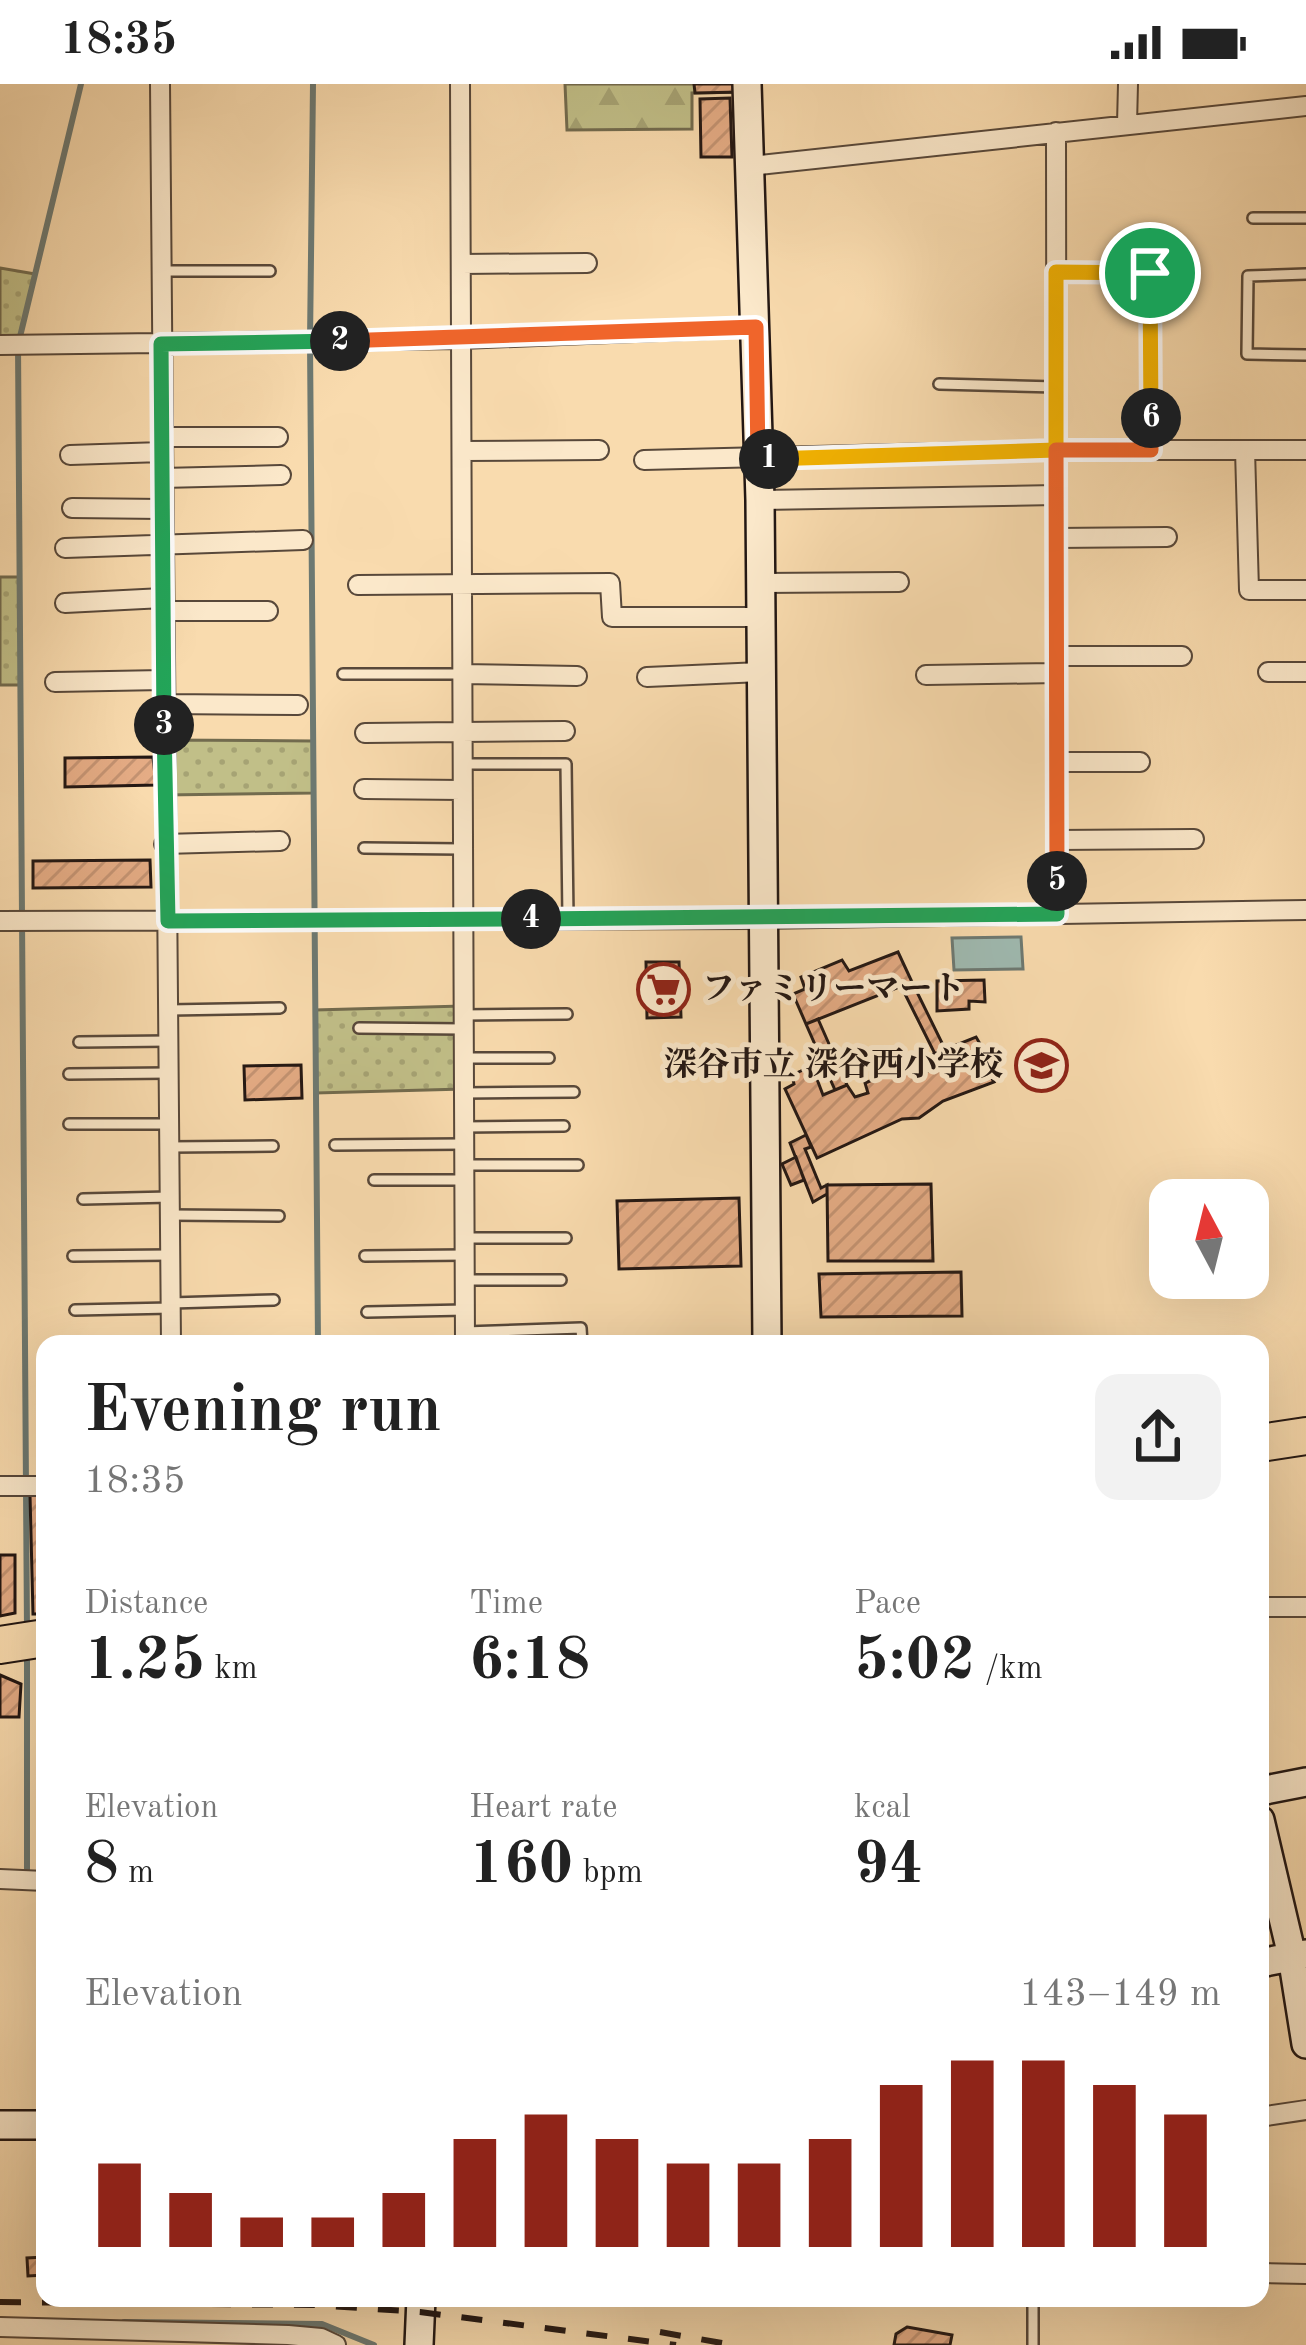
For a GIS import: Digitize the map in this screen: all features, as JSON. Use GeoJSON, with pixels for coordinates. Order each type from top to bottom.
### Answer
{"type":"FeatureCollection","features":[{"type":"Feature","properties":{"kind":"highway"},"geometry":{"type":"LineString","coordinates":[[1269,1442],[1306,1436]]}},
{"type":"Feature","properties":{"kind":"highway"},"geometry":{"type":"LineString","coordinates":[[0,1645],[36,1639]]}},
{"type":"Feature","properties":{"kind":"street"},"geometry":{"type":"LineString","coordinates":[[160,84],[171,1335]]}},
{"type":"Feature","properties":{"kind":"street"},"geometry":{"type":"LineString","coordinates":[[460,84],[465,1335]]}},
{"type":"Feature","properties":{"kind":"street"},"geometry":{"type":"LineString","coordinates":[[747,84],[760,500],[766,1335]]}},
{"type":"Feature","properties":{"kind":"street"},"geometry":{"type":"LineString","coordinates":[[1126,124],[1128,84]]}},
{"type":"Feature","properties":{"kind":"street"},"geometry":{"type":"LineString","coordinates":[[750,166],[1306,106]]}},
{"type":"Feature","properties":{"kind":"street"},"geometry":{"type":"LineString","coordinates":[[1056,132],[1057,914]]}},
{"type":"Feature","properties":{"kind":"street"},"geometry":{"type":"LineString","coordinates":[[461,264],[587,263]]}},
{"type":"Feature","properties":{"kind":"street"},"geometry":{"type":"LineString","coordinates":[[0,345],[462,339],[756,327]]}},
{"type":"Feature","properties":{"kind":"street"},"geometry":{"type":"LineString","coordinates":[[70,454],[278,436]]}},
{"type":"Feature","properties":{"kind":"street"},"geometry":{"type":"LineString","coordinates":[[462,451],[599,450]]}},
{"type":"Feature","properties":{"kind":"street"},"geometry":{"type":"LineString","coordinates":[[644,460],[1056,450],[1306,450]]}},
{"type":"Feature","properties":{"kind":"street"},"geometry":{"type":"LineString","coordinates":[[1245,450],[1249,590],[1306,590]]}},
{"type":"Feature","properties":{"kind":"street"},"geometry":{"type":"LineString","coordinates":[[162,478],[281,475]]}},
{"type":"Feature","properties":{"kind":"street"},"geometry":{"type":"LineString","coordinates":[[760,500],[1056,495]]}},
{"type":"Feature","properties":{"kind":"street"},"geometry":{"type":"LineString","coordinates":[[72,508],[162,508]]}},
{"type":"Feature","properties":{"kind":"street"},"geometry":{"type":"LineString","coordinates":[[1056,538],[1168,537]]}},
{"type":"Feature","properties":{"kind":"street"},"geometry":{"type":"LineString","coordinates":[[65,548],[303,540]]}},
{"type":"Feature","properties":{"kind":"street"},"geometry":{"type":"LineString","coordinates":[[760,583],[899,582]]}},
{"type":"Feature","properties":{"kind":"street"},"geometry":{"type":"LineString","coordinates":[[358,585],[610,584],[612,617],[760,617]]}},
{"type":"Feature","properties":{"kind":"street"},"geometry":{"type":"LineString","coordinates":[[65,603],[268,611]]}},
{"type":"Feature","properties":{"kind":"street"},"geometry":{"type":"LineString","coordinates":[[926,675],[1181,656]]}},
{"type":"Feature","properties":{"kind":"street"},"geometry":{"type":"LineString","coordinates":[[646,676],[760,672]]}},
{"type":"Feature","properties":{"kind":"street"},"geometry":{"type":"LineString","coordinates":[[1268,672],[1306,672]]}},
{"type":"Feature","properties":{"kind":"street"},"geometry":{"type":"LineString","coordinates":[[462,674],[577,676]]}},
{"type":"Feature","properties":{"kind":"street"},"geometry":{"type":"LineString","coordinates":[[55,682],[164,680]]}},
{"type":"Feature","properties":{"kind":"street"},"geometry":{"type":"LineString","coordinates":[[164,704],[298,705]]}},
{"type":"Feature","properties":{"kind":"street"},"geometry":{"type":"LineString","coordinates":[[365,733],[566,731]]}},
{"type":"Feature","properties":{"kind":"street"},"geometry":{"type":"LineString","coordinates":[[1057,762],[1140,762]]}},
{"type":"Feature","properties":{"kind":"street"},"geometry":{"type":"LineString","coordinates":[[364,789],[462,790]]}},
{"type":"Feature","properties":{"kind":"street"},"geometry":{"type":"LineString","coordinates":[[1057,840],[1194,839]]}},
{"type":"Feature","properties":{"kind":"street"},"geometry":{"type":"LineString","coordinates":[[164,844],[280,841]]}},
{"type":"Feature","properties":{"kind":"street"},"geometry":{"type":"LineString","coordinates":[[0,921],[762,919],[1306,910]]}},
{"type":"Feature","properties":{"kind":"street"},"geometry":{"type":"LineString","coordinates":[[0,1486],[36,1486]]}},
{"type":"Feature","properties":{"kind":"street"},"geometry":{"type":"LineString","coordinates":[[1269,1607],[1306,1607]]}},
{"type":"Feature","properties":{"kind":"street"},"geometry":{"type":"LineString","coordinates":[[1269,1789],[1306,1782]]}},
{"type":"Feature","properties":{"kind":"street"},"geometry":{"type":"LineString","coordinates":[[1269,1851],[1299,1955],[1306,2044]]}},
{"type":"Feature","properties":{"kind":"street"},"geometry":{"type":"LineString","coordinates":[[0,1880],[36,1881]]}},
{"type":"Feature","properties":{"kind":"street"},"geometry":{"type":"LineString","coordinates":[[1269,1961],[1299,1955]]}},
{"type":"Feature","properties":{"kind":"street"},"geometry":{"type":"LineString","coordinates":[[1269,2116],[1306,2110]]}},
{"type":"Feature","properties":{"kind":"street"},"geometry":{"type":"LineString","coordinates":[[0,2125],[36,2126]]}},
{"type":"Feature","properties":{"kind":"street"},"geometry":{"type":"LineString","coordinates":[[1269,2273],[1306,2273]]}},
{"type":"Feature","properties":{"kind":"street"},"geometry":{"type":"LineString","coordinates":[[419,2345],[421,2307]]}},
{"type":"Feature","properties":{"kind":"street"},"geometry":{"type":"LineString","coordinates":[[0,2327],[55,2337],[321,2338],[336,2345]]}},
{"type":"Feature","properties":{"kind":"lane"},"geometry":{"type":"LineString","coordinates":[[1253,218],[1306,218]]}},
{"type":"Feature","properties":{"kind":"lane"},"geometry":{"type":"LineString","coordinates":[[161,271],[270,271]]}},
{"type":"Feature","properties":{"kind":"lane"},"geometry":{"type":"LineString","coordinates":[[1056,272],[1150,273],[1151,450]]}},
{"type":"Feature","properties":{"kind":"lane"},"geometry":{"type":"LineString","coordinates":[[1306,274],[1248,276],[1247,353],[1306,355]]}},
{"type":"Feature","properties":{"kind":"lane"},"geometry":{"type":"LineString","coordinates":[[939,384],[1056,387]]}},
{"type":"Feature","properties":{"kind":"lane"},"geometry":{"type":"LineString","coordinates":[[343,674],[462,674]]}},
{"type":"Feature","properties":{"kind":"lane"},"geometry":{"type":"LineString","coordinates":[[462,764],[566,764],[568,919]]}},
{"type":"Feature","properties":{"kind":"lane"},"geometry":{"type":"LineString","coordinates":[[364,848],[462,849]]}},
{"type":"Feature","properties":{"kind":"lane"},"geometry":{"type":"LineString","coordinates":[[169,1010],[280,1008]]}},
{"type":"Feature","properties":{"kind":"lane"},"geometry":{"type":"LineString","coordinates":[[359,1028],[567,1014]]}},
{"type":"Feature","properties":{"kind":"lane"},"geometry":{"type":"LineString","coordinates":[[79,1042],[169,1041]]}},
{"type":"Feature","properties":{"kind":"lane"},"geometry":{"type":"LineString","coordinates":[[463,1058],[548,1058]]}},
{"type":"Feature","properties":{"kind":"lane"},"geometry":{"type":"LineString","coordinates":[[69,1075],[169,1073]]}},
{"type":"Feature","properties":{"kind":"lane"},"geometry":{"type":"LineString","coordinates":[[463,1093],[574,1092]]}},
{"type":"Feature","properties":{"kind":"lane"},"geometry":{"type":"LineString","coordinates":[[69,1124],[170,1124]]}},
{"type":"Feature","properties":{"kind":"lane"},"geometry":{"type":"LineString","coordinates":[[335,1145],[564,1126]]}},
{"type":"Feature","properties":{"kind":"lane"},"geometry":{"type":"LineString","coordinates":[[170,1147],[273,1146]]}},
{"type":"Feature","properties":{"kind":"lane"},"geometry":{"type":"LineString","coordinates":[[374,1180],[578,1165]]}},
{"type":"Feature","properties":{"kind":"lane"},"geometry":{"type":"LineString","coordinates":[[83,1198],[279,1216]]}},
{"type":"Feature","properties":{"kind":"lane"},"geometry":{"type":"LineString","coordinates":[[365,1256],[566,1238]]}},
{"type":"Feature","properties":{"kind":"lane"},"geometry":{"type":"LineString","coordinates":[[73,1256],[170,1255]]}},
{"type":"Feature","properties":{"kind":"lane"},"geometry":{"type":"LineString","coordinates":[[465,1280],[561,1280]]}},
{"type":"Feature","properties":{"kind":"lane"},"geometry":{"type":"LineString","coordinates":[[75,1310],[274,1300]]}},
{"type":"Feature","properties":{"kind":"lane"},"geometry":{"type":"LineString","coordinates":[[367,1312],[465,1310]]}},
{"type":"Feature","properties":{"kind":"lane"},"geometry":{"type":"LineString","coordinates":[[500,1335],[581,1328],[581,1335]]}},
{"type":"Feature","properties":{"kind":"lane"},"geometry":{"type":"LineString","coordinates":[[1033,2307],[1033,2345]]}},
{"type":"Feature","properties":{"kind":"green space"},"geometry":{"type":"Polygon","coordinates":[[[565,84],[747,84],[747,92],[692,93],[692,129],[567,130],[565,84]]]}},
{"type":"Feature","properties":{"kind":"green space"},"geometry":{"type":"Polygon","coordinates":[[[0,268],[35,274],[18,345],[0,345],[0,268]]]}},
{"type":"Feature","properties":{"kind":"green space"},"geometry":{"type":"Polygon","coordinates":[[[0,577],[20,577],[21,685],[0,685],[0,577]]]}},
{"type":"Feature","properties":{"kind":"green space"},"geometry":{"type":"Polygon","coordinates":[[[164,740],[313,741],[313,793],[164,795],[164,740]]]}},
{"type":"Feature","properties":{"kind":"green space"},"geometry":{"type":"Polygon","coordinates":[[[462,1006],[463,1089],[316,1093],[315,1010],[462,1006]]]}},
{"type":"Feature","properties":{"kind":"water"},"geometry":{"type":"Polygon","coordinates":[[[1021,937],[1023,969],[954,970],[952,938],[1021,937]]]}},
{"type":"Feature","properties":{"kind":"building"},"geometry":{"type":"Polygon","coordinates":[[[694,84],[740,84],[740,92],[695,93],[694,84]]]}},
{"type":"Feature","properties":{"kind":"building"},"geometry":{"type":"Polygon","coordinates":[[[730,98],[732,157],[701,157],[700,99],[730,98]]]}},
{"type":"Feature","properties":{"kind":"building"},"geometry":{"type":"Polygon","coordinates":[[[153,757],[156,785],[65,787],[65,758],[153,757]]]}},
{"type":"Feature","properties":{"kind":"building"},"geometry":{"type":"Polygon","coordinates":[[[150,860],[151,887],[33,888],[33,861],[150,860]]]}},
{"type":"Feature","properties":{"kind":"building"},"geometry":{"type":"Polygon","coordinates":[[[898,952],[912,982],[806,1024],[793,994],[805,989],[801,977],[842,960],[849,971],[898,952]]]}},
{"type":"Feature","properties":{"kind":"building","name":"ファミリーマート"},"geometry":{"type":"Polygon","coordinates":[[[646,962],[679,962],[681,1017],[647,1018],[646,962]]]}},
{"type":"Feature","properties":{"kind":"building"},"geometry":{"type":"Polygon","coordinates":[[[984,980],[985,1002],[969,1001],[969,1009],[937,1011],[937,981],[984,980]]]}},
{"type":"Feature","properties":{"kind":"building"},"geometry":{"type":"Polygon","coordinates":[[[912,982],[945,1049],[935,1054],[901,986],[912,982]]]}},
{"type":"Feature","properties":{"kind":"building"},"geometry":{"type":"Polygon","coordinates":[[[818,1019],[847,1085],[835,1090],[806,1024],[818,1019]]]}},
{"type":"Feature","properties":{"kind":"building"},"geometry":{"type":"Polygon","coordinates":[[[976,1037],[989,1059],[988,1072],[994,1082],[817,1158],[785,1089],[794,1084],[792,1075],[812,1066],[823,1095],[847,1085],[855,1097],[868,1093],[865,1083],[907,1066],[915,1076],[928,1071],[921,1059],[976,1037]]]}},
{"type":"Feature","properties":{"kind":"building"},"geometry":{"type":"Polygon","coordinates":[[[301,1065],[302,1098],[245,1100],[244,1066],[301,1065]]]}},
{"type":"Feature","properties":{"kind":"building"},"geometry":{"type":"Polygon","coordinates":[[[806,1135],[811,1147],[805,1149],[821,1188],[827,1185],[827,1194],[813,1202],[790,1143],[806,1135]]]}},
{"type":"Feature","properties":{"kind":"building"},"geometry":{"type":"Polygon","coordinates":[[[796,1157],[804,1180],[791,1185],[782,1164],[796,1157]]]}},
{"type":"Feature","properties":{"kind":"building"},"geometry":{"type":"Polygon","coordinates":[[[931,1184],[933,1261],[828,1261],[827,1185],[931,1184]]]}},
{"type":"Feature","properties":{"kind":"building"},"geometry":{"type":"Polygon","coordinates":[[[739,1198],[741,1266],[619,1269],[617,1201],[739,1198]]]}},
{"type":"Feature","properties":{"kind":"building"},"geometry":{"type":"Polygon","coordinates":[[[961,1272],[962,1316],[821,1317],[819,1274],[961,1272]]]}},
{"type":"Feature","properties":{"kind":"building"},"geometry":{"type":"Polygon","coordinates":[[[30,1495],[36,1495],[36,1614],[30,1495]]]}},
{"type":"Feature","properties":{"kind":"building"},"geometry":{"type":"Polygon","coordinates":[[[0,1555],[15,1555],[15,1613],[0,1616],[0,1555]]]}},
{"type":"Feature","properties":{"kind":"building"},"geometry":{"type":"Polygon","coordinates":[[[0,1675],[21,1684],[19,1717],[0,1717],[0,1675]]]}},
{"type":"Feature","properties":{"kind":"building"},"geometry":{"type":"Polygon","coordinates":[[[27,2258],[36,2258],[36,2276],[28,2276],[27,2258]]]}},
{"type":"Feature","properties":{"kind":"building"},"geometry":{"type":"Polygon","coordinates":[[[907,2327],[952,2335],[950,2345],[894,2345],[896,2334],[907,2327]]]}},
{"type":"Feature","properties":{"kind":"waterway"},"geometry":{"type":"LineString","coordinates":[[27,1631],[18,345],[81,84]]}},
{"type":"Feature","properties":{"kind":"waterway"},"geometry":{"type":"LineString","coordinates":[[313,84],[310,342],[318,1335]]}},
{"type":"Feature","properties":{"kind":"waterway"},"geometry":{"type":"LineString","coordinates":[[27,1656],[27,1877]]}},
{"type":"Feature","properties":{"kind":"waterway"},"geometry":{"type":"LineString","coordinates":[[124,2322],[322,2324],[374,2345]]}},
{"type":"Feature","properties":{"kind":"railway"},"geometry":{"type":"LineString","coordinates":[[0,2302],[36,2302]]}},
{"type":"Feature","properties":{"kind":"railway"},"geometry":{"type":"LineString","coordinates":[[344,2307],[420,2312],[676,2345]]}},
{"type":"Feature","properties":{"kind":"railway"},"geometry":{"type":"LineString","coordinates":[[660,2332],[733,2345]]}},
{"type":"Feature","properties":{"kind":"place","name":"ファミリーマート"},"geometry":{"type":"Point","coordinates":[663,990]}},
{"type":"Feature","properties":{"kind":"place","name":"深谷市立 深谷西小学校"},"geometry":{"type":"Point","coordinates":[1042,1066]}},
{"type":"Feature","properties":{"kind":"route"},"geometry":{"type":"LineString","coordinates":[[1150,273],[1056,272],[1056,450],[758,459],[756,327],[161,344],[168,921],[1057,914],[1056,450],[1151,450],[1150,273]]}}]}
